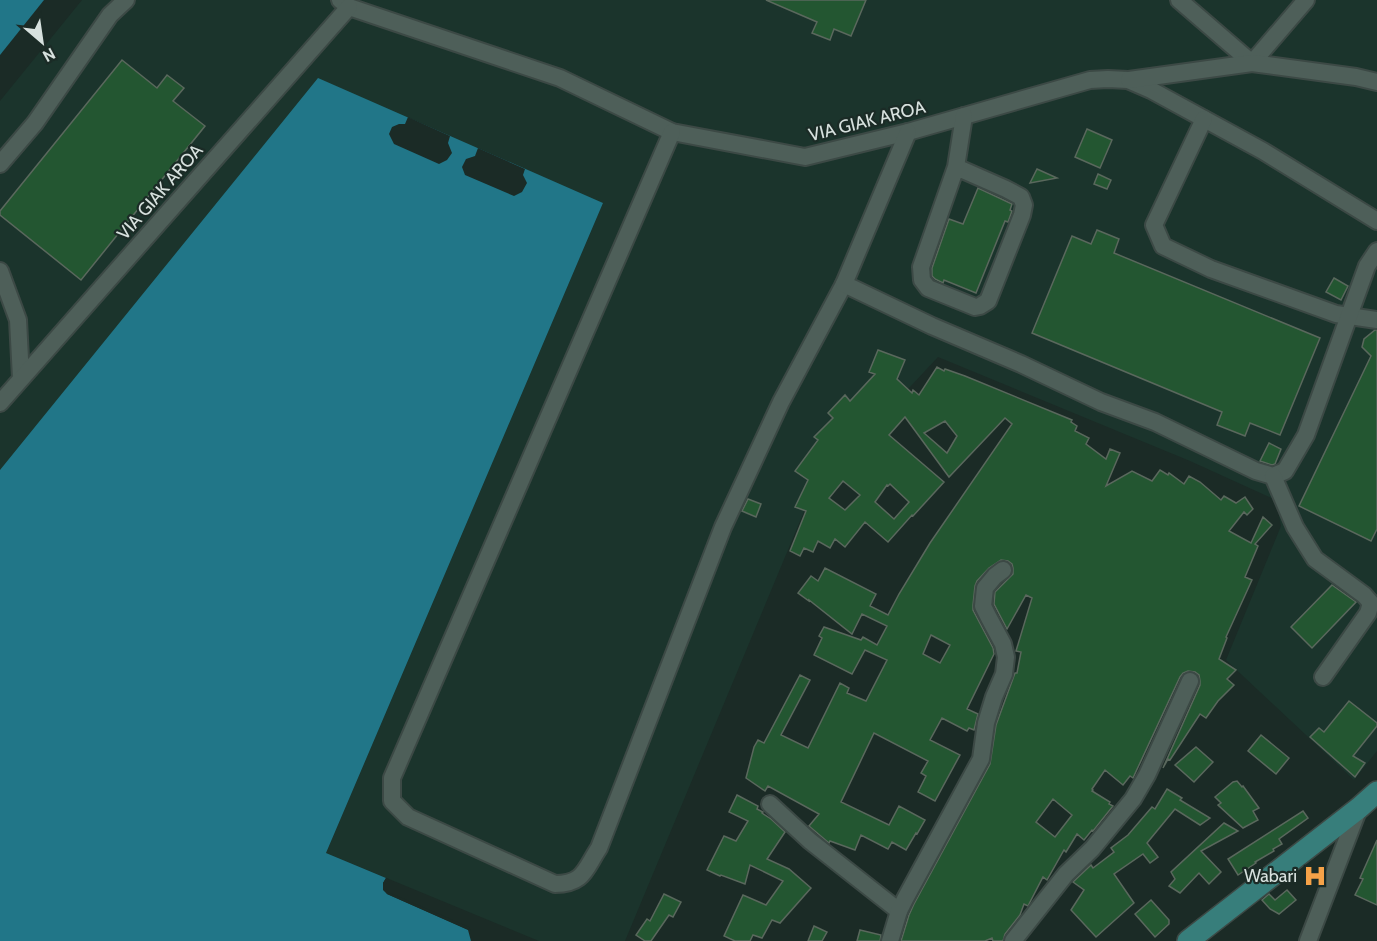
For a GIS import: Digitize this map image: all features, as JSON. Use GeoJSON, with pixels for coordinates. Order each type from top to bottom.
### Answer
{"type":"FeatureCollection","features":[{"type":"Feature","properties":{"kind":"main road"},"geometry":{"type":"LineString","coordinates":[[1188,941],[1359,808],[1377,789]]}},
{"type":"Feature","properties":{"kind":"street"},"geometry":{"type":"LineString","coordinates":[[0,164],[35,123],[110,15],[126,0]]}},
{"type":"Feature","properties":{"kind":"street"},"geometry":{"type":"LineString","coordinates":[[1179,0],[1252,63]]}},
{"type":"Feature","properties":{"kind":"street"},"geometry":{"type":"LineString","coordinates":[[1252,63],[1306,0]]}},
{"type":"Feature","properties":{"kind":"street","name":"VIA GIAK AROA"},"geometry":{"type":"LineString","coordinates":[[0,403],[344,3],[560,78],[672,132],[805,158],[908,132],[1090,80],[1128,80],[1151,90],[1263,151],[1377,221]]}},
{"type":"Feature","properties":{"kind":"street"},"geometry":{"type":"LineString","coordinates":[[1128,80],[1252,63],[1377,82]]}},
{"type":"Feature","properties":{"kind":"street"},"geometry":{"type":"LineString","coordinates":[[956,167],[1021,197],[1024,206],[988,302],[975,307],[928,288],[922,280],[921,267],[956,167],[964,116]]}},
{"type":"Feature","properties":{"kind":"street"},"geometry":{"type":"LineString","coordinates":[[1204,119],[1154,225],[1163,246],[1211,269],[1336,314],[1377,320]]}},
{"type":"Feature","properties":{"kind":"street"},"geometry":{"type":"LineString","coordinates":[[672,132],[392,778],[392,801],[408,817],[555,884],[568,884],[580,877],[599,848],[723,527],[781,402],[844,284],[908,132]]}},
{"type":"Feature","properties":{"kind":"street"},"geometry":{"type":"LineString","coordinates":[[844,284],[1101,402],[1155,422],[1256,471],[1273,476],[1286,471],[1306,435],[1367,266],[1377,251]]}},
{"type":"Feature","properties":{"kind":"street"},"geometry":{"type":"LineString","coordinates":[[0,271],[18,320],[21,378]]}},
{"type":"Feature","properties":{"kind":"street"},"geometry":{"type":"LineString","coordinates":[[1273,476],[1295,527],[1315,559],[1364,595],[1371,603],[1368,613],[1323,677]]}},
{"type":"Feature","properties":{"kind":"street"},"geometry":{"type":"LineString","coordinates":[[890,941],[899,911],[981,759],[986,723],[1004,674],[1006,657],[1003,644],[983,606],[985,588],[1003,570]]}},
{"type":"Feature","properties":{"kind":"street"},"geometry":{"type":"LineString","coordinates":[[1013,941],[1066,874],[1092,849],[1132,799],[1147,774],[1190,681]]}},
{"type":"Feature","properties":{"kind":"street"},"geometry":{"type":"LineString","coordinates":[[770,804],[810,841],[899,911]]}},
{"type":"Feature","properties":{"kind":"street"},"geometry":{"type":"LineString","coordinates":[[1308,941],[1359,808]]}},
{"type":"Feature","properties":{"kind":"shaded area"},"geometry":{"type":"Polygon","coordinates":[[[82,0],[1377,0],[1377,751],[1354,780],[1226,660],[1281,526],[1276,500],[1190,461],[938,357],[815,485],[625,941],[539,941],[326,853],[603,203],[0,470],[0,101],[82,0]]]}},
{"type":"Feature","properties":{"kind":"water"},"geometry":{"type":"Polygon","coordinates":[[[0,0],[44,0],[0,55],[0,0]]]}},
{"type":"Feature","properties":{"kind":"water"},"geometry":{"type":"Polygon","coordinates":[[[318,78],[603,203],[326,853],[386,878],[383,883],[387,894],[468,930],[471,941],[0,941],[0,470],[318,78]]]}},
{"type":"Feature","properties":{"kind":"pier"},"geometry":{"type":"Polygon","coordinates":[[[408,117],[450,136],[448,143],[452,153],[447,160],[439,164],[394,144],[389,134],[392,127],[405,124],[408,117]]]}},
{"type":"Feature","properties":{"kind":"pier"},"geometry":{"type":"Polygon","coordinates":[[[478,148],[525,169],[523,175],[527,183],[522,192],[514,196],[465,175],[462,167],[466,159],[475,156],[478,148]]]}},
{"type":"Feature","properties":{"kind":"pier"},"geometry":{"type":"Polygon","coordinates":[[[386,878],[389,879],[386,884],[388,892],[469,927],[471,931],[387,894],[383,890],[386,878]]]}},
{"type":"Feature","properties":{"kind":"building"},"geometry":{"type":"Polygon","coordinates":[[[766,0],[866,0],[851,36],[834,29],[830,40],[812,33],[817,22],[766,0]]]}},
{"type":"Feature","properties":{"kind":"building"},"geometry":{"type":"Polygon","coordinates":[[[122,60],[157,88],[167,75],[184,88],[173,101],[205,126],[81,280],[0,215],[0,211],[122,60]]]}},
{"type":"Feature","properties":{"kind":"building"},"geometry":{"type":"Polygon","coordinates":[[[1087,129],[1112,140],[1100,168],[1075,157],[1087,129]]]}},
{"type":"Feature","properties":{"kind":"building"},"geometry":{"type":"Polygon","coordinates":[[[1037,169],[1057,178],[1030,183],[1037,169]]]}},
{"type":"Feature","properties":{"kind":"building"},"geometry":{"type":"Polygon","coordinates":[[[1098,174],[1111,180],[1107,189],[1094,184],[1098,174]]]}},
{"type":"Feature","properties":{"kind":"building"},"geometry":{"type":"Polygon","coordinates":[[[978,188],[1012,204],[1010,210],[1012,211],[1008,222],[1005,221],[976,293],[944,280],[943,283],[935,279],[932,276],[932,268],[949,219],[963,224],[978,188]]]}},
{"type":"Feature","properties":{"kind":"building"},"geometry":{"type":"Polygon","coordinates":[[[1097,230],[1119,239],[1114,253],[1320,338],[1280,435],[1250,423],[1245,436],[1217,425],[1222,412],[1032,333],[1072,236],[1091,244],[1097,230]]]}},
{"type":"Feature","properties":{"kind":"building"},"geometry":{"type":"Polygon","coordinates":[[[1334,278],[1348,286],[1341,300],[1326,292],[1334,278]]]}},
{"type":"Feature","properties":{"kind":"building"},"geometry":{"type":"Polygon","coordinates":[[[1377,330],[1377,529],[1371,541],[1299,506],[1371,356],[1362,347],[1364,339],[1377,330]]]}},
{"type":"Feature","properties":{"kind":"building"},"geometry":{"type":"Polygon","coordinates":[[[878,350],[905,360],[897,379],[912,393],[913,390],[919,395],[937,367],[965,376],[1072,420],[1071,422],[1077,426],[1075,431],[1089,438],[1086,444],[1106,459],[1110,449],[1120,453],[1106,486],[1132,471],[1152,481],[1160,470],[1168,475],[1169,473],[1184,484],[1189,476],[1221,500],[1224,496],[1236,503],[1245,497],[1253,509],[1247,515],[1244,512],[1229,531],[1251,543],[1263,517],[1272,525],[1255,544],[1258,546],[1245,577],[1252,580],[1226,637],[1219,659],[1236,670],[1227,679],[1234,685],[1218,701],[1206,718],[1200,714],[1163,768],[1200,685],[1199,675],[1195,672],[1183,673],[1133,778],[1130,776],[1123,785],[1105,770],[1092,791],[1113,806],[1084,840],[1077,834],[1066,852],[1064,850],[1047,880],[1043,877],[1028,906],[1024,904],[1020,915],[1005,934],[1003,941],[993,941],[992,938],[985,941],[901,941],[914,904],[990,764],[996,725],[1015,673],[1017,673],[1021,652],[1016,651],[1032,598],[1026,595],[1007,629],[994,604],[995,592],[1013,574],[1012,564],[1008,561],[1001,560],[989,568],[975,586],[973,610],[994,654],[967,709],[978,714],[974,730],[969,728],[967,731],[942,718],[930,740],[960,755],[935,801],[918,792],[926,776],[921,773],[928,761],[874,733],[841,802],[889,825],[899,806],[925,820],[906,850],[892,842],[888,849],[861,835],[855,850],[830,841],[829,843],[809,826],[819,814],[768,786],[765,791],[746,778],[754,747],[758,740],[764,743],[800,675],[810,680],[781,735],[808,748],[840,683],[849,688],[847,693],[866,701],[887,660],[865,650],[852,674],[814,655],[822,638],[819,636],[824,627],[861,640],[863,637],[877,645],[887,626],[862,614],[852,634],[798,593],[811,576],[818,581],[825,568],[876,594],[870,606],[888,615],[930,543],[1012,424],[1005,418],[949,477],[905,417],[889,435],[944,482],[888,542],[865,522],[845,547],[835,539],[830,548],[818,541],[813,552],[804,548],[800,556],[790,551],[806,511],[795,507],[808,480],[795,471],[818,440],[814,437],[833,418],[828,413],[845,395],[850,401],[875,374],[869,372],[878,350]],[[945,421],[924,433],[947,453],[957,436],[945,421]],[[843,481],[829,498],[845,510],[860,495],[843,481]],[[890,484],[875,502],[894,519],[909,502],[890,484]],[[931,635],[923,654],[940,663],[950,645],[931,635]],[[1053,799],[1036,822],[1055,837],[1072,815],[1053,799]]]}},
{"type":"Feature","properties":{"kind":"building"},"geometry":{"type":"Polygon","coordinates":[[[1269,443],[1281,449],[1275,464],[1272,465],[1260,461],[1269,443]]]}},
{"type":"Feature","properties":{"kind":"building"},"geometry":{"type":"Polygon","coordinates":[[[748,499],[761,504],[756,517],[742,511],[748,499]]]}},
{"type":"Feature","properties":{"kind":"building"},"geometry":{"type":"Polygon","coordinates":[[[1332,585],[1356,602],[1312,648],[1291,627],[1332,585]]]}},
{"type":"Feature","properties":{"kind":"building"},"geometry":{"type":"Polygon","coordinates":[[[1349,701],[1377,723],[1353,756],[1365,763],[1355,777],[1310,737],[1319,728],[1324,732],[1349,701]]]}},
{"type":"Feature","properties":{"kind":"building"},"geometry":{"type":"Polygon","coordinates":[[[1261,735],[1289,758],[1276,774],[1248,751],[1261,735]]]}},
{"type":"Feature","properties":{"kind":"building"},"geometry":{"type":"Polygon","coordinates":[[[1196,747],[1213,762],[1194,782],[1175,765],[1196,747]]]}},
{"type":"Feature","properties":{"kind":"building"},"geometry":{"type":"Polygon","coordinates":[[[1237,781],[1259,808],[1253,811],[1258,820],[1243,828],[1218,805],[1221,803],[1215,797],[1237,781]]]}},
{"type":"Feature","properties":{"kind":"building"},"geometry":{"type":"Polygon","coordinates":[[[1167,789],[1182,798],[1180,800],[1210,818],[1200,825],[1175,809],[1147,843],[1158,857],[1150,863],[1143,854],[1114,874],[1134,903],[1096,937],[1071,910],[1084,890],[1073,882],[1091,865],[1093,868],[1114,852],[1111,848],[1128,835],[1152,807],[1155,809],[1167,789]]]}},
{"type":"Feature","properties":{"kind":"building"},"geometry":{"type":"Polygon","coordinates":[[[737,795],[758,806],[757,809],[785,832],[767,859],[789,869],[811,888],[780,923],[772,920],[762,938],[753,935],[750,941],[735,941],[724,936],[743,895],[766,905],[783,881],[750,865],[745,884],[707,870],[724,836],[736,841],[748,821],[729,812],[737,795]]]}},
{"type":"Feature","properties":{"kind":"building"},"geometry":{"type":"Polygon","coordinates":[[[1303,811],[1308,818],[1279,839],[1282,844],[1238,875],[1228,859],[1303,811]]]}},
{"type":"Feature","properties":{"kind":"building"},"geometry":{"type":"Polygon","coordinates":[[[1224,823],[1238,831],[1201,851],[1221,872],[1209,884],[1199,873],[1180,893],[1169,886],[1175,879],[1171,872],[1224,823]]]}},
{"type":"Feature","properties":{"kind":"building"},"geometry":{"type":"Polygon","coordinates":[[[1377,840],[1377,905],[1355,895],[1377,840]]]}},
{"type":"Feature","properties":{"kind":"building"},"geometry":{"type":"Polygon","coordinates":[[[1287,890],[1296,900],[1279,914],[1270,909],[1262,900],[1269,894],[1275,900],[1287,890]]]}},
{"type":"Feature","properties":{"kind":"building"},"geometry":{"type":"Polygon","coordinates":[[[664,894],[681,902],[673,917],[669,915],[651,941],[645,941],[636,935],[647,919],[650,921],[664,894]]]}},
{"type":"Feature","properties":{"kind":"building"},"geometry":{"type":"Polygon","coordinates":[[[1151,900],[1169,920],[1169,924],[1155,937],[1135,914],[1151,900]]]}},
{"type":"Feature","properties":{"kind":"building"},"geometry":{"type":"Polygon","coordinates":[[[814,926],[827,932],[822,941],[808,941],[814,926]]]}},
{"type":"Feature","properties":{"kind":"building"},"geometry":{"type":"Polygon","coordinates":[[[860,930],[881,935],[880,941],[857,941],[860,930]]]}},
{"type":"Feature","properties":{"kind":"place","name":"Wabari"},"geometry":{"type":"Point","coordinates":[1315,876]}}]}
